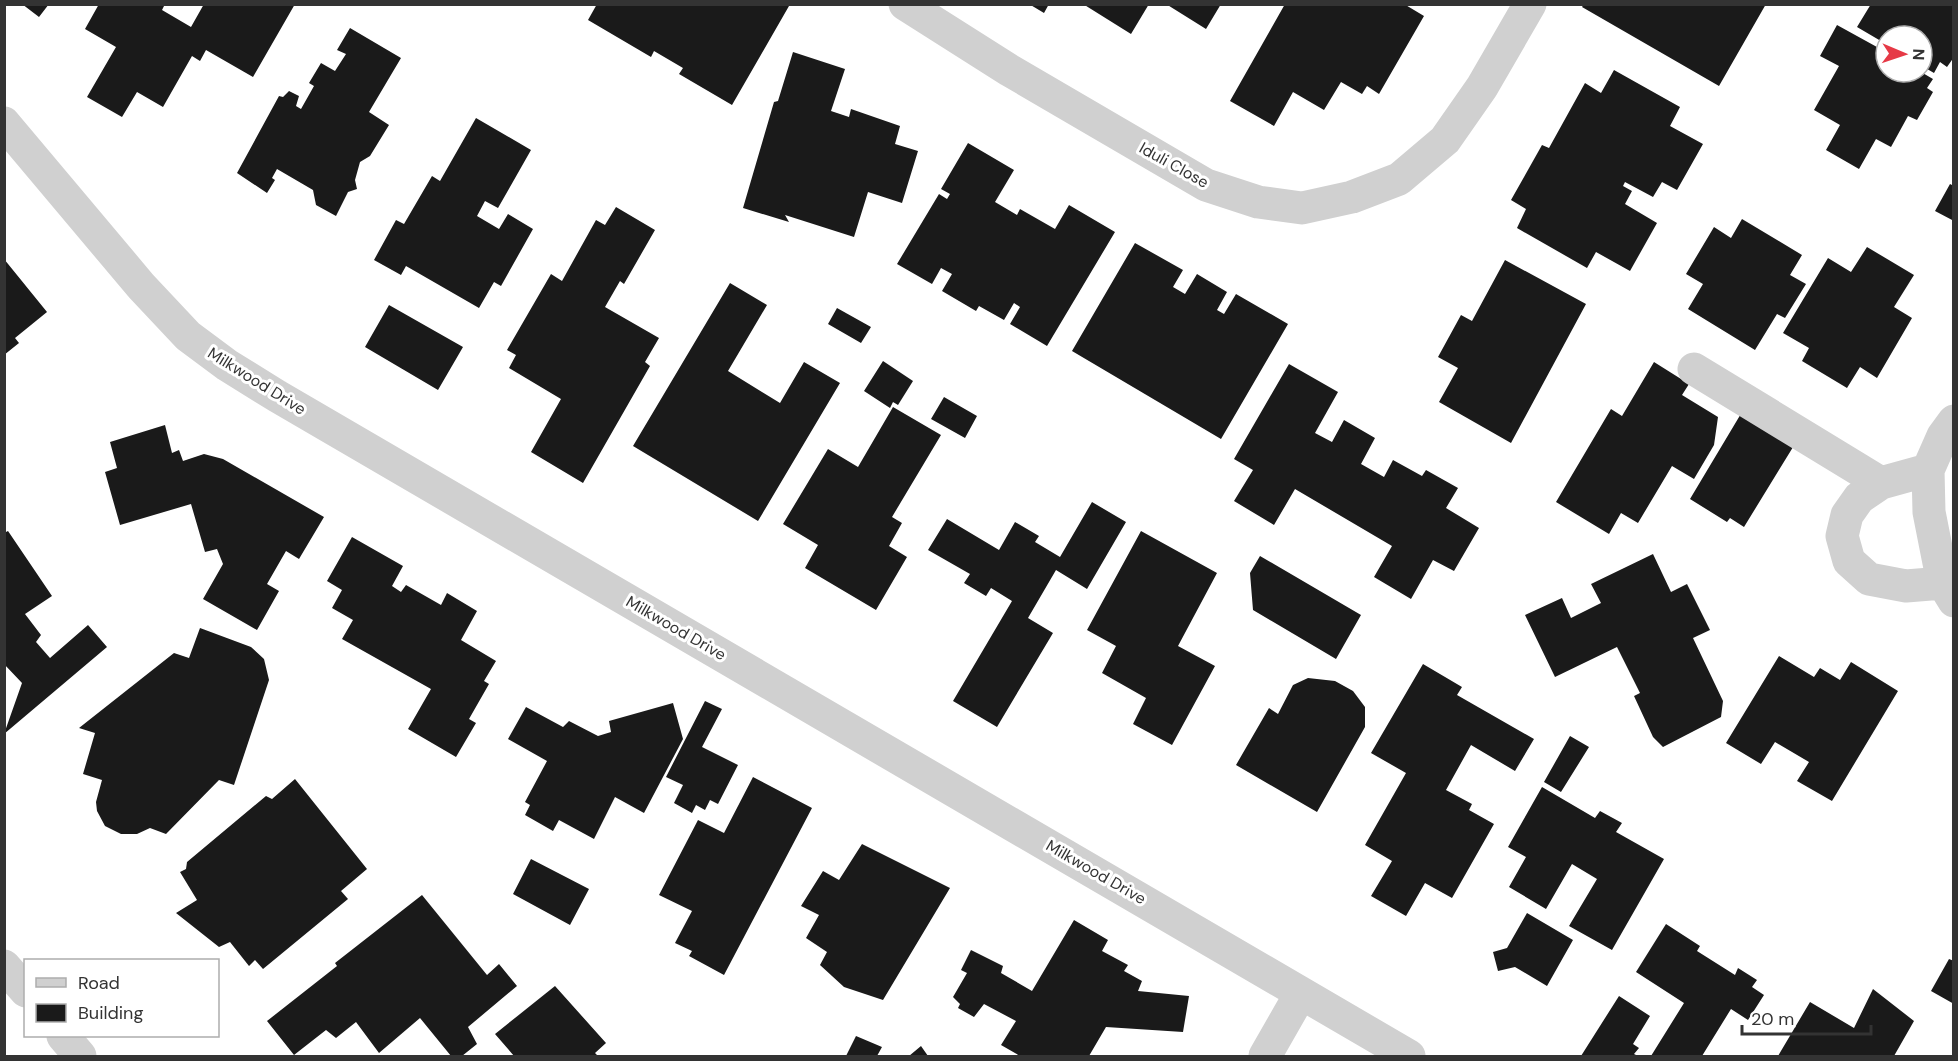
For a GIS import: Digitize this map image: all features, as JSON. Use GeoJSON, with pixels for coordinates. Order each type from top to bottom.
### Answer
{"type":"FeatureCollection","features":[{"type":"Feature","properties":{"kind":"street","name":"Iduli Close"},"geometry":{"type":"LineString","coordinates":[[905,4],[1009,70],[1206,185],[1258,202],[1302,208],[1352,197],[1399,179],[1445,140],[1482,87],[1530,4]]}},
{"type":"Feature","properties":{"kind":"street","name":"Milkwood Drive"},"geometry":{"type":"LineString","coordinates":[[4,123],[141,286],[188,336],[227,364],[276,396],[1409,1056]]}},
{"type":"Feature","properties":{"kind":"street"},"geometry":{"type":"LineString","coordinates":[[1694,369],[1881,483]]}},
{"type":"Feature","properties":{"kind":"street"},"geometry":{"type":"LineString","coordinates":[[1928,470],[1881,483],[1859,498],[1846,515],[1842,536],[1849,561],[1869,579],[1948,592],[1929,512],[1928,470],[1943,436],[1953,421]]}},
{"type":"Feature","properties":{"kind":"street"},"geometry":{"type":"LineString","coordinates":[[4,966],[24,989]]}},
{"type":"Feature","properties":{"kind":"street"},"geometry":{"type":"LineString","coordinates":[[1265,1056],[1301,993]]}},
{"type":"Feature","properties":{"kind":"street"},"geometry":{"type":"LineString","coordinates":[[65,1037],[80,1056]]}},
{"type":"Feature","properties":{"kind":"building"},"geometry":{"type":"Polygon","coordinates":[[[22,4],[49,4],[39,17],[22,4]]]}},
{"type":"Feature","properties":{"kind":"building"},"geometry":{"type":"Polygon","coordinates":[[[99,4],[165,4],[162,10],[191,27],[204,4],[295,4],[253,77],[206,50],[200,61],[192,56],[163,107],[137,92],[122,117],[87,97],[116,47],[85,29],[99,4]]]}},
{"type":"Feature","properties":{"kind":"building"},"geometry":{"type":"Polygon","coordinates":[[[597,4],[786,4],[789,6],[732,105],[679,74],[683,68],[654,51],[651,57],[588,20],[597,4]]]}},
{"type":"Feature","properties":{"kind":"building"},"geometry":{"type":"Polygon","coordinates":[[[1029,4],[1049,4],[1044,13],[1029,4]]]}},
{"type":"Feature","properties":{"kind":"building"},"geometry":{"type":"Polygon","coordinates":[[[1083,4],[1149,4],[1131,34],[1083,4]]]}},
{"type":"Feature","properties":{"kind":"building"},"geometry":{"type":"Polygon","coordinates":[[[1166,4],[1221,4],[1206,29],[1166,4]]]}},
{"type":"Feature","properties":{"kind":"building"},"geometry":{"type":"Polygon","coordinates":[[[1285,4],[1404,4],[1424,16],[1379,94],[1367,86],[1362,94],[1341,82],[1324,110],[1293,92],[1274,126],[1230,101],[1285,4]]]}},
{"type":"Feature","properties":{"kind":"building"},"geometry":{"type":"Polygon","coordinates":[[[1584,4],[1766,4],[1719,86],[1582,7],[1584,4]]]}},
{"type":"Feature","properties":{"kind":"building"},"geometry":{"type":"Polygon","coordinates":[[[1871,4],[1954,4],[1954,57],[1947,67],[1940,62],[1934,73],[1934,24],[1874,24],[1874,37],[1857,27],[1871,4]]]}},
{"type":"Feature","properties":{"kind":"building"},"geometry":{"type":"Polygon","coordinates":[[[1837,25],[1874,45],[1874,84],[1930,84],[1927,88],[1933,92],[1917,120],[1908,116],[1891,147],[1876,139],[1859,169],[1826,150],[1840,125],[1814,110],[1839,66],[1820,56],[1837,25]]]}},
{"type":"Feature","properties":{"kind":"building"},"geometry":{"type":"Polygon","coordinates":[[[350,28],[401,58],[369,112],[389,125],[370,156],[360,162],[355,180],[357,189],[348,192],[336,216],[316,205],[313,190],[277,169],[272,178],[275,180],[267,193],[237,173],[279,96],[283,97],[289,91],[299,96],[296,106],[301,109],[314,86],[309,83],[321,63],[335,71],[346,54],[337,50],[350,28]]]}},
{"type":"Feature","properties":{"kind":"building"},"geometry":{"type":"Polygon","coordinates":[[[793,52],[845,69],[831,111],[849,117],[851,109],[900,126],[895,144],[918,151],[902,203],[868,192],[854,237],[785,215],[789,222],[743,208],[774,102],[778,101],[793,52]]]}},
{"type":"Feature","properties":{"kind":"building"},"geometry":{"type":"Polygon","coordinates":[[[1614,70],[1680,107],[1670,126],[1703,144],[1677,190],[1662,182],[1653,197],[1625,182],[1623,186],[1632,191],[1625,204],[1657,223],[1630,271],[1596,252],[1587,268],[1517,228],[1526,209],[1511,200],[1542,145],[1549,148],[1585,83],[1601,93],[1614,70]]]}},
{"type":"Feature","properties":{"kind":"building"},"geometry":{"type":"Polygon","coordinates":[[[476,118],[531,150],[498,208],[485,201],[477,216],[499,229],[508,214],[533,229],[501,286],[494,282],[479,308],[406,266],[401,275],[374,260],[396,220],[404,224],[432,176],[440,181],[476,118]]]}},
{"type":"Feature","properties":{"kind":"building"},"geometry":{"type":"Polygon","coordinates":[[[968,143],[1014,170],[995,202],[1017,215],[1020,209],[1055,229],[1069,205],[1115,232],[1047,346],[1010,324],[1020,307],[1014,303],[1004,320],[979,306],[976,311],[942,291],[952,274],[941,268],[932,284],[897,264],[939,194],[947,199],[950,194],[941,189],[968,143]]]}},
{"type":"Feature","properties":{"kind":"building"},"geometry":{"type":"Polygon","coordinates":[[[1950,184],[1954,186],[1954,221],[1935,211],[1950,184]]]}},
{"type":"Feature","properties":{"kind":"building"},"geometry":{"type":"Polygon","coordinates":[[[616,207],[655,230],[624,284],[620,281],[605,307],[659,338],[645,362],[650,366],[583,483],[531,452],[561,399],[509,368],[516,355],[507,350],[551,274],[562,281],[596,220],[605,225],[616,207]]]}},
{"type":"Feature","properties":{"kind":"building"},"geometry":{"type":"Polygon","coordinates":[[[1742,219],[1802,255],[1790,275],[1806,284],[1785,318],[1777,314],[1755,350],[1688,309],[1703,284],[1686,274],[1714,227],[1731,238],[1742,219]]]}},
{"type":"Feature","properties":{"kind":"building"},"geometry":{"type":"Polygon","coordinates":[[[1135,243],[1183,270],[1173,287],[1185,294],[1197,274],[1227,292],[1217,310],[1224,314],[1236,294],[1288,324],[1221,439],[1072,351],[1135,243]]]}},
{"type":"Feature","properties":{"kind":"building"},"geometry":{"type":"Polygon","coordinates":[[[1867,247],[1914,275],[1894,307],[1912,318],[1877,378],[1860,367],[1847,388],[1802,361],[1809,348],[1783,333],[1828,258],[1851,272],[1867,247]]]}},
{"type":"Feature","properties":{"kind":"building"},"geometry":{"type":"Polygon","coordinates":[[[4,259],[47,312],[15,338],[19,343],[4,355],[4,259]]]}},
{"type":"Feature","properties":{"kind":"building"},"geometry":{"type":"Polygon","coordinates":[[[1505,260],[1586,304],[1511,443],[1439,402],[1458,368],[1438,357],[1461,315],[1472,321],[1505,260]]]}},
{"type":"Feature","properties":{"kind":"building"},"geometry":{"type":"Polygon","coordinates":[[[730,283],[767,305],[728,371],[780,403],[804,362],[840,383],[758,521],[633,446],[730,283]]]}},
{"type":"Feature","properties":{"kind":"building"},"geometry":{"type":"Polygon","coordinates":[[[389,305],[463,347],[438,390],[365,347],[389,305]]]}},
{"type":"Feature","properties":{"kind":"building"},"geometry":{"type":"Polygon","coordinates":[[[837,308],[871,327],[861,343],[828,324],[837,308]]]}},
{"type":"Feature","properties":{"kind":"building"},"geometry":{"type":"Polygon","coordinates":[[[883,361],[913,381],[898,405],[893,402],[890,408],[864,391],[883,361]]]}},
{"type":"Feature","properties":{"kind":"building"},"geometry":{"type":"Polygon","coordinates":[[[1654,362],[1689,384],[1682,395],[1718,417],[1714,445],[1694,479],[1672,466],[1638,523],[1621,513],[1609,534],[1556,502],[1611,409],[1622,416],[1654,362]]]}},
{"type":"Feature","properties":{"kind":"building"},"geometry":{"type":"Polygon","coordinates":[[[1289,364],[1338,392],[1315,433],[1332,442],[1344,420],[1375,438],[1361,464],[1384,477],[1393,460],[1422,476],[1426,470],[1458,488],[1446,508],[1479,528],[1454,571],[1433,560],[1411,599],[1374,577],[1392,546],[1295,489],[1274,525],[1234,501],[1253,470],[1234,459],[1289,364]]]}},
{"type":"Feature","properties":{"kind":"building"},"geometry":{"type":"Polygon","coordinates":[[[944,397],[977,416],[965,438],[931,419],[944,397]]]}},
{"type":"Feature","properties":{"kind":"building"},"geometry":{"type":"Polygon","coordinates":[[[893,407],[941,435],[892,517],[902,523],[889,546],[907,557],[876,610],[805,568],[818,545],[783,524],[828,449],[858,467],[893,407]]]}},
{"type":"Feature","properties":{"kind":"building"},"geometry":{"type":"Polygon","coordinates":[[[1745,407],[1798,439],[1744,527],[1730,518],[1727,522],[1690,499],[1745,407]]]}},
{"type":"Feature","properties":{"kind":"building"},"geometry":{"type":"Polygon","coordinates":[[[165,425],[172,453],[179,450],[183,461],[204,454],[223,459],[324,517],[299,559],[286,551],[267,584],[279,591],[257,630],[203,599],[223,564],[217,549],[205,552],[191,504],[120,525],[105,472],[117,468],[110,442],[165,425]]]}},
{"type":"Feature","properties":{"kind":"building"},"geometry":{"type":"Polygon","coordinates":[[[1092,502],[1126,522],[1087,589],[1056,570],[1028,618],[1053,633],[997,727],[953,701],[1012,601],[991,588],[986,596],[964,583],[970,574],[928,550],[947,519],[999,550],[1015,522],[1039,536],[1035,542],[1060,557],[1092,502]]]}},
{"type":"Feature","properties":{"kind":"building"},"geometry":{"type":"Polygon","coordinates":[[[8,531],[52,596],[25,614],[41,635],[36,642],[50,658],[88,625],[107,647],[4,734],[22,683],[4,664],[4,533],[8,531]]]}},
{"type":"Feature","properties":{"kind":"building"},"geometry":{"type":"Polygon","coordinates":[[[1141,531],[1217,573],[1178,646],[1215,666],[1172,745],[1133,724],[1146,698],[1102,673],[1116,646],[1087,630],[1141,531]]]}},
{"type":"Feature","properties":{"kind":"building"},"geometry":{"type":"Polygon","coordinates":[[[352,537],[403,566],[392,586],[401,592],[406,585],[441,605],[447,593],[477,611],[461,640],[496,661],[484,681],[489,684],[469,719],[476,723],[456,757],[408,729],[431,689],[342,639],[353,620],[332,608],[342,590],[327,581],[352,537]]]}},
{"type":"Feature","properties":{"kind":"building"},"geometry":{"type":"Polygon","coordinates":[[[1653,554],[1671,592],[1687,584],[1710,630],[1693,638],[1723,701],[1721,717],[1663,747],[1653,737],[1634,696],[1640,693],[1617,647],[1555,677],[1525,615],[1562,598],[1571,618],[1601,603],[1591,584],[1653,554]]]}},
{"type":"Feature","properties":{"kind":"building"},"geometry":{"type":"Polygon","coordinates":[[[1260,556],[1361,615],[1336,659],[1253,610],[1250,573],[1260,556]]]}},
{"type":"Feature","properties":{"kind":"building"},"geometry":{"type":"Polygon","coordinates":[[[200,628],[251,647],[264,659],[269,680],[234,785],[219,780],[166,834],[150,828],[137,834],[121,834],[105,826],[97,811],[96,802],[102,780],[83,774],[95,733],[79,728],[174,653],[189,658],[200,628]]]}},
{"type":"Feature","properties":{"kind":"building"},"geometry":{"type":"Polygon","coordinates":[[[1779,656],[1814,677],[1820,668],[1840,680],[1851,662],[1898,691],[1832,801],[1797,781],[1809,762],[1775,742],[1761,764],[1726,743],[1779,656]]]}},
{"type":"Feature","properties":{"kind":"building"},"geometry":{"type":"Polygon","coordinates":[[[1423,664],[1462,687],[1457,695],[1534,739],[1515,771],[1471,745],[1446,790],[1472,804],[1469,810],[1494,824],[1452,898],[1425,883],[1406,916],[1371,896],[1392,861],[1365,845],[1406,773],[1371,753],[1423,664]]]}},
{"type":"Feature","properties":{"kind":"building"},"geometry":{"type":"Polygon","coordinates":[[[1308,678],[1335,681],[1353,691],[1365,707],[1365,727],[1317,812],[1236,765],[1269,708],[1278,714],[1293,685],[1308,678]]]}},
{"type":"Feature","properties":{"kind":"building"},"geometry":{"type":"Polygon","coordinates":[[[705,701],[722,709],[702,747],[738,765],[718,804],[710,800],[705,810],[696,805],[692,813],[674,803],[683,785],[666,777],[705,701]]]}},
{"type":"Feature","properties":{"kind":"building"},"geometry":{"type":"Polygon","coordinates":[[[673,703],[683,739],[644,813],[615,797],[594,839],[559,820],[553,831],[525,815],[530,805],[525,802],[547,761],[508,739],[526,707],[563,727],[569,721],[598,736],[611,732],[609,721],[673,703]]]}},
{"type":"Feature","properties":{"kind":"building"},"geometry":{"type":"Polygon","coordinates":[[[1570,736],[1589,747],[1561,792],[1544,782],[1570,736]]]}},
{"type":"Feature","properties":{"kind":"building"},"geometry":{"type":"Polygon","coordinates":[[[753,777],[812,808],[724,975],[689,956],[692,951],[675,943],[692,911],[659,895],[698,820],[724,833],[753,777]]]}},
{"type":"Feature","properties":{"kind":"building"},"geometry":{"type":"Polygon","coordinates":[[[295,779],[367,869],[341,891],[348,899],[263,969],[255,960],[249,966],[230,942],[219,947],[176,913],[197,900],[180,872],[186,869],[187,862],[266,796],[272,799],[295,779]]]}},
{"type":"Feature","properties":{"kind":"building"},"geometry":{"type":"Polygon","coordinates":[[[1542,787],[1595,818],[1600,811],[1622,823],[1616,832],[1664,859],[1612,950],[1569,926],[1597,879],[1572,864],[1546,909],[1509,887],[1526,857],[1508,847],[1542,787]]]}},
{"type":"Feature","properties":{"kind":"building"},"geometry":{"type":"Polygon","coordinates":[[[862,844],[950,888],[883,1000],[844,987],[820,965],[827,952],[806,938],[819,915],[801,906],[823,871],[839,880],[862,844]]]}},
{"type":"Feature","properties":{"kind":"building"},"geometry":{"type":"Polygon","coordinates":[[[531,859],[589,889],[570,925],[513,894],[531,859]]]}},
{"type":"Feature","properties":{"kind":"building"},"geometry":{"type":"Polygon","coordinates":[[[422,895],[487,975],[499,964],[517,986],[468,1027],[477,1044],[462,1056],[451,1056],[420,1018],[379,1053],[356,1022],[336,1038],[326,1030],[294,1055],[267,1021],[337,966],[335,963],[422,895]]]}},
{"type":"Feature","properties":{"kind":"building"},"geometry":{"type":"Polygon","coordinates":[[[1527,913],[1573,940],[1547,986],[1515,967],[1498,971],[1493,952],[1507,948],[1527,913]]]}},
{"type":"Feature","properties":{"kind":"building"},"geometry":{"type":"Polygon","coordinates":[[[1074,920],[1108,940],[1102,951],[1128,965],[1124,971],[1142,981],[1138,991],[1189,996],[1183,1032],[1106,1027],[1089,1056],[1020,1056],[1001,1045],[1016,1021],[984,1004],[974,1017],[958,1008],[960,1004],[953,997],[967,973],[961,970],[971,950],[1003,966],[1001,973],[1032,991],[1074,920]]]}},
{"type":"Feature","properties":{"kind":"building"},"geometry":{"type":"Polygon","coordinates":[[[1666,924],[1700,946],[1697,951],[1735,975],[1738,968],[1757,980],[1752,987],[1764,995],[1748,1020],[1731,1009],[1702,1056],[1651,1056],[1684,1003],[1636,972],[1666,924]]]}},
{"type":"Feature","properties":{"kind":"building"},"geometry":{"type":"Polygon","coordinates":[[[1949,959],[1954,961],[1954,1004],[1931,991],[1949,959]]]}},
{"type":"Feature","properties":{"kind":"building"},"geometry":{"type":"Polygon","coordinates":[[[555,986],[606,1043],[595,1053],[598,1056],[514,1056],[495,1034],[555,986]]]}},
{"type":"Feature","properties":{"kind":"building"},"geometry":{"type":"Polygon","coordinates":[[[1873,989],[1914,1021],[1894,1056],[1778,1056],[1810,1002],[1854,1028],[1873,989]]]}},
{"type":"Feature","properties":{"kind":"building"},"geometry":{"type":"Polygon","coordinates":[[[1619,996],[1650,1016],[1633,1044],[1639,1048],[1634,1054],[1638,1056],[1581,1056],[1619,996]]]}},
{"type":"Feature","properties":{"kind":"building"},"geometry":{"type":"Polygon","coordinates":[[[856,1036],[882,1047],[877,1056],[846,1056],[856,1036]]]}},
{"type":"Feature","properties":{"kind":"building"},"geometry":{"type":"Polygon","coordinates":[[[921,1046],[928,1056],[909,1056],[921,1046]]]}}]}
